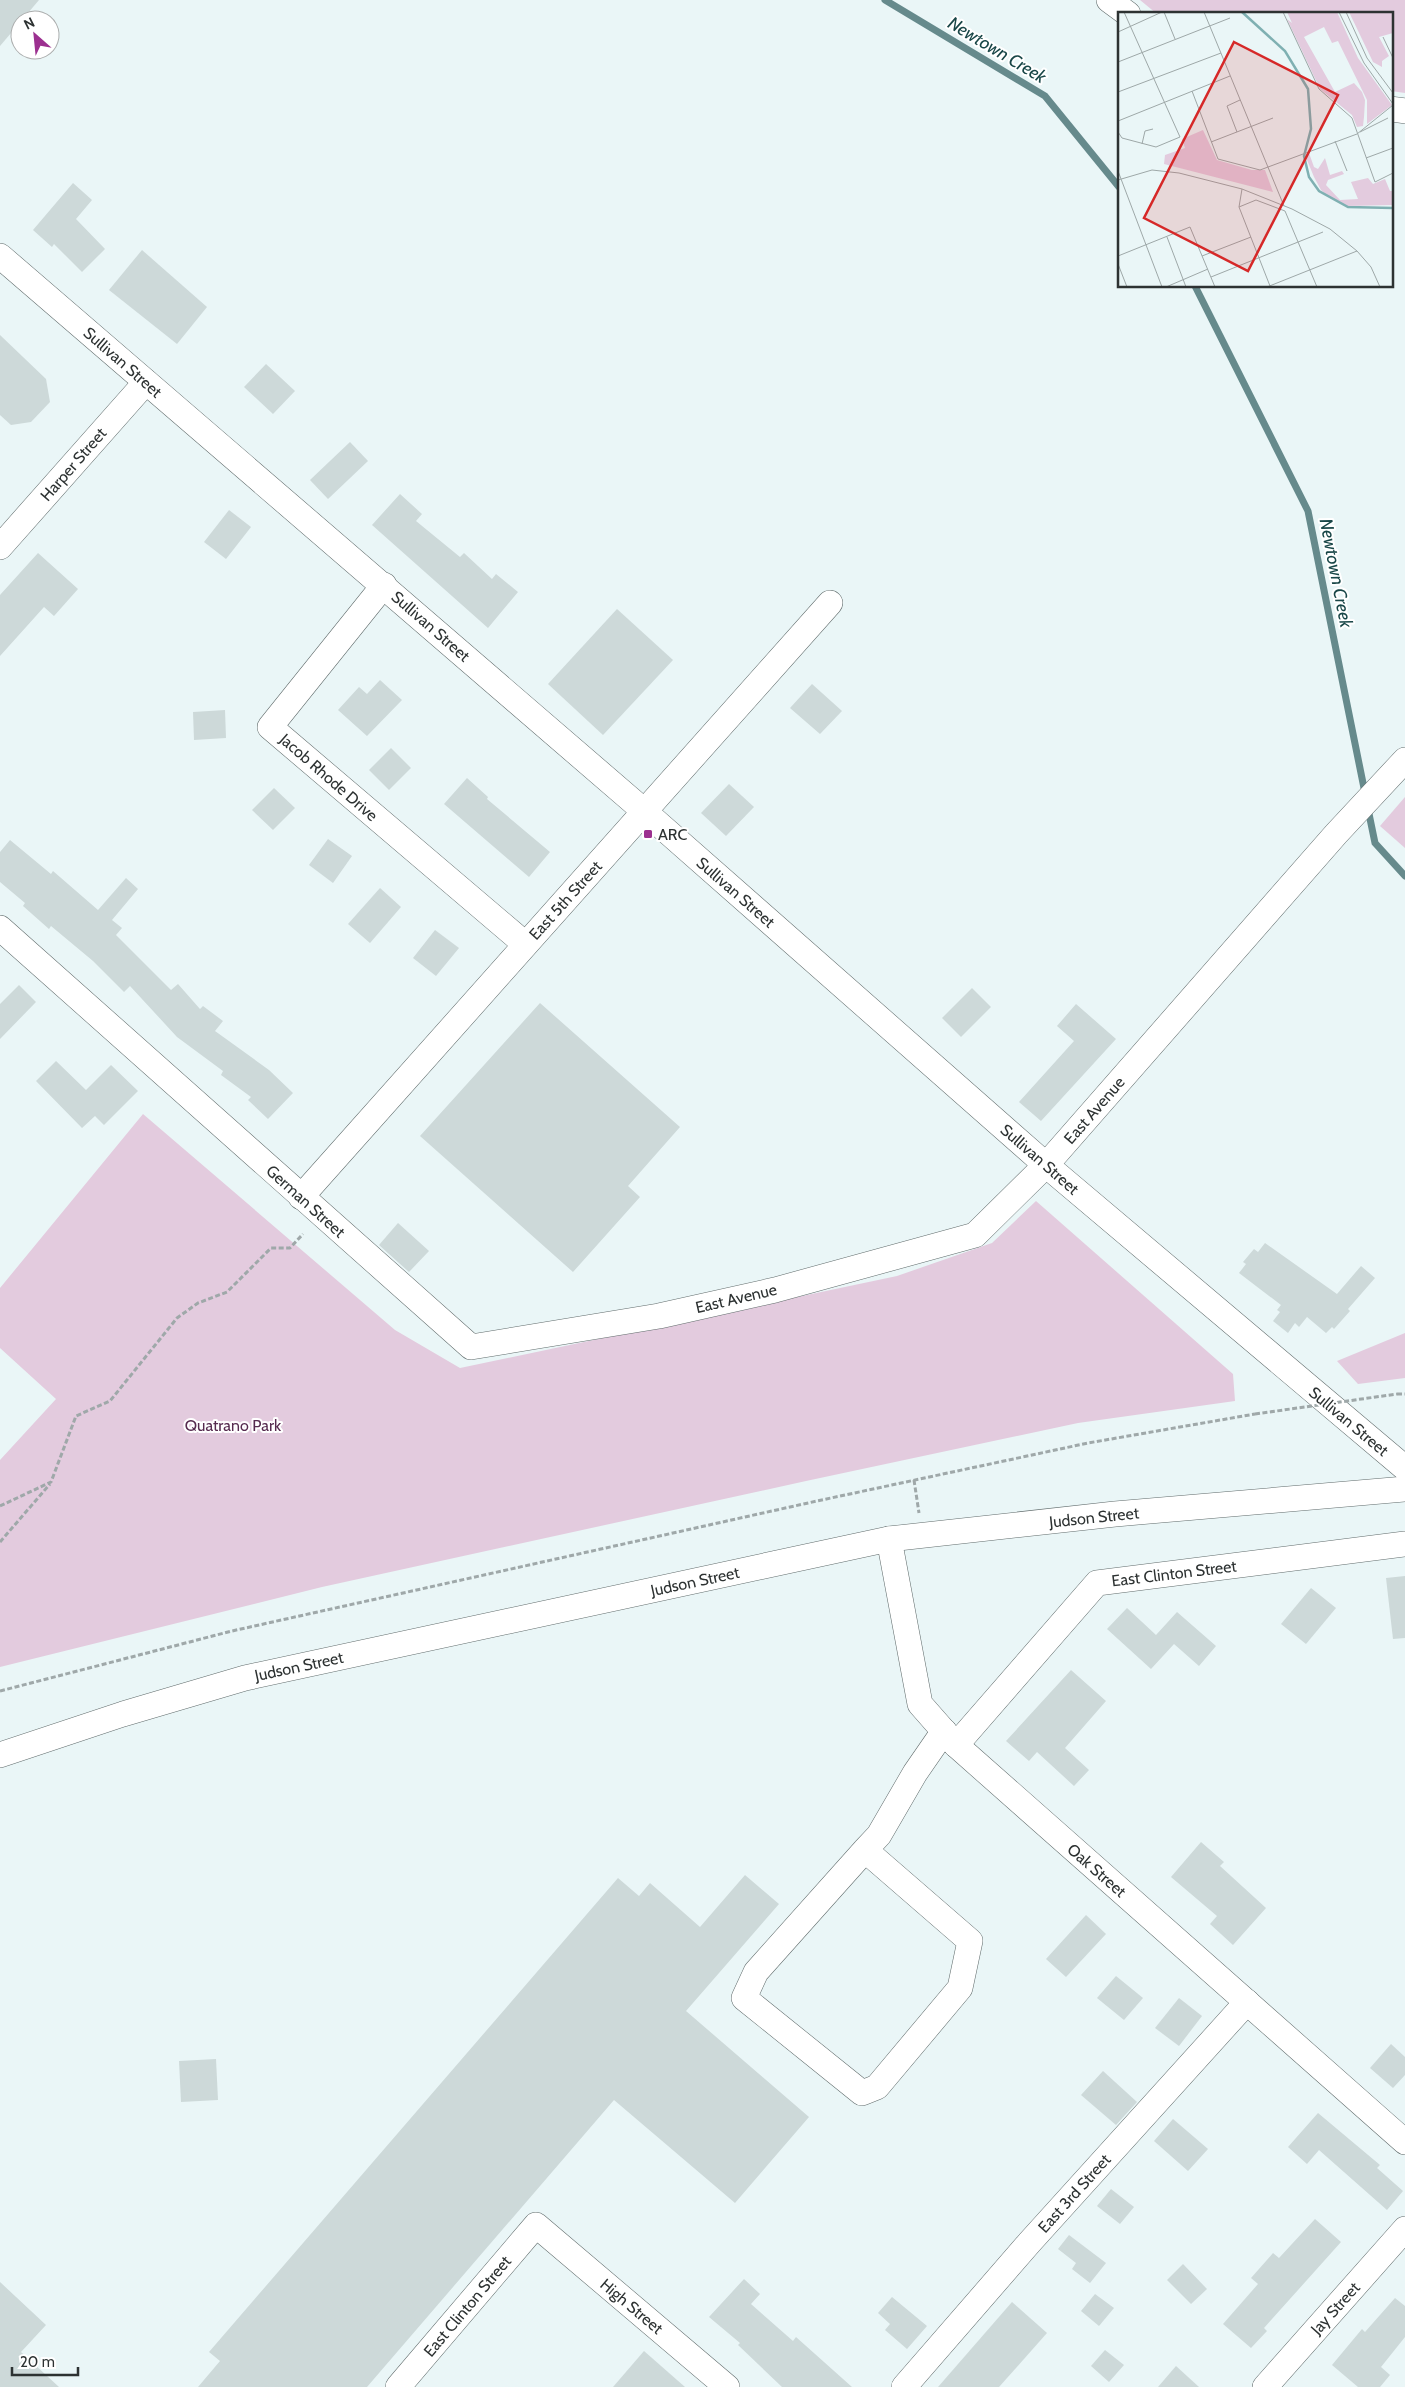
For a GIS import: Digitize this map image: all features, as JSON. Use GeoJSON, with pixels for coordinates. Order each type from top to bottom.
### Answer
{"type":"FeatureCollection","features":[{"type":"Feature","properties":{"kind":"street"},"geometry":{"type":"LineString","coordinates":[[1109,0],[1125,12]]}},
{"type":"Feature","properties":{"kind":"street"},"geometry":{"type":"LineString","coordinates":[[1392,109],[1405,111]]}},
{"type":"Feature","properties":{"kind":"street","name":"Sullivan Street"},"geometry":{"type":"LineString","coordinates":[[0,256],[384,585],[1046,1165],[1405,1468]]}},
{"type":"Feature","properties":{"kind":"street","name":"Harper Street"},"geometry":{"type":"LineString","coordinates":[[0,547],[146,382]]}},
{"type":"Feature","properties":{"kind":"street","name":"Jacob Rhode Drive"},"geometry":{"type":"LineString","coordinates":[[384,585],[270,727],[525,944]]}},
{"type":"Feature","properties":{"kind":"street","name":"East 5th Street"},"geometry":{"type":"LineString","coordinates":[[301,1197],[830,603]]}},
{"type":"Feature","properties":{"kind":"street","name":"East Avenue"},"geometry":{"type":"LineString","coordinates":[[659,1316],[775,1290],[975,1235],[1046,1165],[1336,834],[1405,760]]}},
{"type":"Feature","properties":{"kind":"street","name":"German Street"},"geometry":{"type":"LineString","coordinates":[[0,928],[471,1347],[659,1316]]}},
{"type":"Feature","properties":{"kind":"street","name":"Judson Street"},"geometry":{"type":"LineString","coordinates":[[0,1755],[123,1714],[245,1678],[889,1540],[1115,1514],[1405,1489]]}},
{"type":"Feature","properties":{"kind":"street","name":"Oak Street"},"geometry":{"type":"LineString","coordinates":[[889,1540],[920,1704],[950,1738],[1405,2142]]}},
{"type":"Feature","properties":{"kind":"street","name":"East Clinton Street"},"geometry":{"type":"LineString","coordinates":[[865,1850],[970,1941],[960,1988],[877,2087],[862,2093],[744,1998],[756,1972],[865,1850],[879,1835],[915,1773],[1097,1583],[1405,1544]]}},
{"type":"Feature","properties":{"kind":"street","name":"East 3rd Street"},"geometry":{"type":"LineString","coordinates":[[904,2387],[1028,2243],[1247,2002]]}},
{"type":"Feature","properties":{"kind":"street","name":"East Clinton Street"},"geometry":{"type":"LineString","coordinates":[[398,2387],[536,2225]]}},
{"type":"Feature","properties":{"kind":"street","name":"High Street"},"geometry":{"type":"LineString","coordinates":[[536,2225],[727,2387]]}},
{"type":"Feature","properties":{"kind":"street","name":"Jay Street"},"geometry":{"type":"LineString","coordinates":[[1265,2387],[1405,2229]]}},
{"type":"Feature","properties":{"kind":"path"},"geometry":{"type":"LineString","coordinates":[[0,1542],[51,1482],[76,1416],[110,1401],[177,1318],[198,1303],[227,1292],[270,1248],[290,1248],[304,1234]]}},
{"type":"Feature","properties":{"kind":"path"},"geometry":{"type":"LineString","coordinates":[[0,1691],[232,1632],[1088,1443],[1255,1414],[1405,1394]]}},
{"type":"Feature","properties":{"kind":"path"},"geometry":{"type":"LineString","coordinates":[[914,1480],[923,1536]]}},
{"type":"Feature","properties":{"kind":"path"},"geometry":{"type":"LineString","coordinates":[[0,1506],[51,1482]]}},
{"type":"Feature","properties":{"kind":"green space"},"geometry":{"type":"Polygon","coordinates":[[[1140,0],[1405,0],[1405,93],[1392,91],[1392,12],[1155,12],[1140,0]]]}},
{"type":"Feature","properties":{"kind":"green space"},"geometry":{"type":"Polygon","coordinates":[[[1405,797],[1405,848],[1380,826],[1405,797]]]}},
{"type":"Feature","properties":{"kind":"green space","name":"Quatrano Park"},"geometry":{"type":"Polygon","coordinates":[[[143,1114],[395,1330],[460,1368],[897,1276],[992,1243],[1036,1201],[1233,1374],[1235,1401],[1078,1423],[806,1481],[322,1587],[0,1667],[0,1460],[56,1399],[0,1348],[0,1288],[143,1114]]]}},
{"type":"Feature","properties":{"kind":"green space"},"geometry":{"type":"Polygon","coordinates":[[[1405,1333],[1405,1378],[1358,1384],[1337,1361],[1405,1333]]]}},
{"type":"Feature","properties":{"kind":"building"},"geometry":{"type":"Polygon","coordinates":[[[0,0],[39,0],[31,10],[10,10],[10,34],[0,46],[0,0]]]}},
{"type":"Feature","properties":{"kind":"building"},"geometry":{"type":"Polygon","coordinates":[[[73,183],[92,200],[76,219],[105,249],[82,272],[54,244],[52,247],[33,230],[73,183]]]}},
{"type":"Feature","properties":{"kind":"building"},"geometry":{"type":"Polygon","coordinates":[[[142,250],[207,307],[177,344],[109,290],[142,250]]]}},
{"type":"Feature","properties":{"kind":"building"},"geometry":{"type":"Polygon","coordinates":[[[0,335],[46,379],[50,402],[31,422],[11,425],[0,415],[0,335]]]}},
{"type":"Feature","properties":{"kind":"building"},"geometry":{"type":"Polygon","coordinates":[[[266,364],[295,391],[273,414],[244,387],[266,364]]]}},
{"type":"Feature","properties":{"kind":"building"},"geometry":{"type":"Polygon","coordinates":[[[350,442],[368,461],[328,499],[310,480],[350,442]]]}},
{"type":"Feature","properties":{"kind":"building"},"geometry":{"type":"Polygon","coordinates":[[[400,494],[422,514],[416,521],[460,557],[464,553],[492,579],[496,574],[518,592],[488,628],[372,525],[400,494]]]}},
{"type":"Feature","properties":{"kind":"building"},"geometry":{"type":"Polygon","coordinates":[[[229,510],[251,527],[226,559],[204,542],[229,510]]]}},
{"type":"Feature","properties":{"kind":"building"},"geometry":{"type":"Polygon","coordinates":[[[38,553],[78,589],[54,616],[44,607],[0,656],[0,595],[38,553]]]}},
{"type":"Feature","properties":{"kind":"building"},"geometry":{"type":"Polygon","coordinates":[[[617,609],[673,660],[603,735],[548,684],[617,609]]]}},
{"type":"Feature","properties":{"kind":"building"},"geometry":{"type":"Polygon","coordinates":[[[380,680],[402,700],[367,736],[338,710],[359,687],[367,694],[380,680]]]}},
{"type":"Feature","properties":{"kind":"building"},"geometry":{"type":"Polygon","coordinates":[[[812,684],[842,711],[820,734],[790,708],[812,684]]]}},
{"type":"Feature","properties":{"kind":"building"},"geometry":{"type":"Polygon","coordinates":[[[225,710],[226,738],[194,740],[193,712],[225,710]]]}},
{"type":"Feature","properties":{"kind":"building"},"geometry":{"type":"Polygon","coordinates":[[[391,748],[411,768],[389,790],[369,770],[391,748]]]}},
{"type":"Feature","properties":{"kind":"building"},"geometry":{"type":"Polygon","coordinates":[[[467,778],[488,797],[487,799],[550,852],[529,877],[444,804],[467,778]]]}},
{"type":"Feature","properties":{"kind":"building"},"geometry":{"type":"Polygon","coordinates":[[[729,784],[754,807],[726,836],[701,813],[729,784]]]}},
{"type":"Feature","properties":{"kind":"building"},"geometry":{"type":"Polygon","coordinates":[[[274,788],[295,808],[273,830],[252,810],[274,788]]]}},
{"type":"Feature","properties":{"kind":"building"},"geometry":{"type":"Polygon","coordinates":[[[328,839],[352,856],[333,883],[309,865],[328,839]]]}},
{"type":"Feature","properties":{"kind":"building"},"geometry":{"type":"Polygon","coordinates":[[[10,840],[51,874],[53,871],[98,910],[126,878],[138,889],[112,920],[122,928],[116,935],[171,990],[178,984],[200,1009],[203,1006],[223,1021],[215,1031],[269,1070],[293,1093],[268,1119],[248,1100],[251,1097],[221,1075],[223,1071],[177,1037],[130,986],[124,992],[93,961],[51,926],[49,929],[23,906],[25,903],[0,882],[0,852],[10,840]]]}},
{"type":"Feature","properties":{"kind":"building"},"geometry":{"type":"Polygon","coordinates":[[[380,888],[401,907],[370,943],[348,924],[380,888]]]}},
{"type":"Feature","properties":{"kind":"building"},"geometry":{"type":"Polygon","coordinates":[[[435,930],[459,948],[436,976],[413,958],[435,930]]]}},
{"type":"Feature","properties":{"kind":"building"},"geometry":{"type":"Polygon","coordinates":[[[19,985],[36,1002],[0,1039],[0,1004],[19,985]]]}},
{"type":"Feature","properties":{"kind":"building"},"geometry":{"type":"Polygon","coordinates":[[[972,988],[991,1007],[961,1037],[942,1018],[972,988]]]}},
{"type":"Feature","properties":{"kind":"building"},"geometry":{"type":"Polygon","coordinates":[[[540,1003],[680,1127],[628,1186],[640,1197],[573,1272],[420,1136],[540,1003]]]}},
{"type":"Feature","properties":{"kind":"building"},"geometry":{"type":"Polygon","coordinates":[[[1076,1004],[1116,1039],[1041,1121],[1019,1102],[1074,1041],[1057,1026],[1076,1004]]]}},
{"type":"Feature","properties":{"kind":"building"},"geometry":{"type":"Polygon","coordinates":[[[56,1061],[86,1090],[111,1065],[138,1091],[104,1125],[95,1116],[82,1128],[36,1081],[56,1061]]]}},
{"type":"Feature","properties":{"kind":"building"},"geometry":{"type":"Polygon","coordinates":[[[398,1223],[429,1251],[409,1272],[379,1245],[398,1223]]]}},
{"type":"Feature","properties":{"kind":"building"},"geometry":{"type":"Polygon","coordinates":[[[1265,1243],[1337,1294],[1361,1266],[1375,1278],[1348,1309],[1350,1311],[1334,1329],[1332,1327],[1326,1333],[1307,1317],[1299,1327],[1295,1323],[1288,1333],[1273,1321],[1280,1312],[1277,1310],[1281,1305],[1239,1273],[1246,1264],[1243,1262],[1254,1249],[1258,1252],[1265,1243]]]}},
{"type":"Feature","properties":{"kind":"building"},"geometry":{"type":"Polygon","coordinates":[[[1405,1576],[1405,1638],[1393,1639],[1386,1578],[1405,1576]]]}},
{"type":"Feature","properties":{"kind":"building"},"geometry":{"type":"Polygon","coordinates":[[[1311,1588],[1336,1608],[1306,1644],[1281,1624],[1311,1588]]]}},
{"type":"Feature","properties":{"kind":"building"},"geometry":{"type":"Polygon","coordinates":[[[1127,1608],[1156,1635],[1177,1612],[1216,1646],[1199,1666],[1174,1644],[1151,1669],[1107,1629],[1127,1608]]]}},
{"type":"Feature","properties":{"kind":"building"},"geometry":{"type":"Polygon","coordinates":[[[1071,1670],[1106,1701],[1065,1748],[1089,1770],[1074,1786],[1037,1752],[1029,1761],[1006,1741],[1071,1670]]]}},
{"type":"Feature","properties":{"kind":"building"},"geometry":{"type":"Polygon","coordinates":[[[1201,1842],[1224,1862],[1220,1866],[1266,1908],[1233,1945],[1210,1924],[1217,1916],[1171,1877],[1201,1842]]]}},
{"type":"Feature","properties":{"kind":"building"},"geometry":{"type":"Polygon","coordinates":[[[745,1875],[779,1904],[686,2011],[809,2117],[735,2203],[614,2100],[367,2387],[198,2387],[220,2361],[209,2352],[618,1878],[639,1896],[650,1883],[700,1927],[745,1875]]]}},
{"type":"Feature","properties":{"kind":"building"},"geometry":{"type":"Polygon","coordinates":[[[1086,1915],[1106,1934],[1066,1977],[1046,1959],[1086,1915]]]}},
{"type":"Feature","properties":{"kind":"building"},"geometry":{"type":"Polygon","coordinates":[[[1116,1976],[1143,1998],[1124,2020],[1097,1998],[1116,1976]]]}},
{"type":"Feature","properties":{"kind":"building"},"geometry":{"type":"Polygon","coordinates":[[[1179,1998],[1202,2016],[1179,2046],[1155,2028],[1179,1998]]]}},
{"type":"Feature","properties":{"kind":"building"},"geometry":{"type":"Polygon","coordinates":[[[1391,2044],[1405,2057],[1405,2075],[1393,2088],[1370,2068],[1391,2044]]]}},
{"type":"Feature","properties":{"kind":"building"},"geometry":{"type":"Polygon","coordinates":[[[216,2059],[218,2100],[181,2102],[179,2061],[216,2059]]]}},
{"type":"Feature","properties":{"kind":"building"},"geometry":{"type":"Polygon","coordinates":[[[1103,2071],[1137,2102],[1116,2125],[1081,2095],[1103,2071]]]}},
{"type":"Feature","properties":{"kind":"building"},"geometry":{"type":"Polygon","coordinates":[[[1318,2113],[1380,2165],[1377,2168],[1403,2191],[1387,2210],[1319,2150],[1307,2164],[1288,2147],[1318,2113]]]}},
{"type":"Feature","properties":{"kind":"building"},"geometry":{"type":"Polygon","coordinates":[[[1173,2119],[1208,2149],[1188,2171],[1154,2141],[1173,2119]]]}},
{"type":"Feature","properties":{"kind":"building"},"geometry":{"type":"Polygon","coordinates":[[[1111,2189],[1134,2207],[1120,2224],[1097,2206],[1111,2189]]]}},
{"type":"Feature","properties":{"kind":"building"},"geometry":{"type":"Polygon","coordinates":[[[1315,2219],[1341,2242],[1264,2328],[1267,2331],[1251,2348],[1223,2324],[1258,2284],[1251,2278],[1273,2253],[1279,2258],[1315,2219]]]}},
{"type":"Feature","properties":{"kind":"building"},"geometry":{"type":"Polygon","coordinates":[[[1069,2235],[1106,2263],[1090,2283],[1072,2269],[1076,2263],[1058,2249],[1069,2235]]]}},
{"type":"Feature","properties":{"kind":"building"},"geometry":{"type":"Polygon","coordinates":[[[1183,2264],[1207,2289],[1191,2304],[1167,2280],[1183,2264]]]}},
{"type":"Feature","properties":{"kind":"building"},"geometry":{"type":"Polygon","coordinates":[[[744,2279],[760,2294],[751,2304],[793,2341],[796,2337],[852,2387],[782,2387],[738,2345],[740,2343],[709,2317],[744,2279]]]}},
{"type":"Feature","properties":{"kind":"building"},"geometry":{"type":"Polygon","coordinates":[[[0,2282],[46,2325],[21,2352],[59,2387],[0,2387],[0,2282]]]}},
{"type":"Feature","properties":{"kind":"building"},"geometry":{"type":"Polygon","coordinates":[[[1095,2294],[1114,2308],[1099,2326],[1081,2311],[1095,2294]]]}},
{"type":"Feature","properties":{"kind":"building"},"geometry":{"type":"Polygon","coordinates":[[[892,2297],[927,2326],[907,2349],[885,2330],[890,2324],[878,2313],[892,2297]]]}},
{"type":"Feature","properties":{"kind":"building"},"geometry":{"type":"Polygon","coordinates":[[[1395,2298],[1405,2306],[1405,2337],[1381,2367],[1390,2375],[1380,2387],[1358,2387],[1332,2365],[1362,2329],[1365,2332],[1395,2298]]]}},
{"type":"Feature","properties":{"kind":"building"},"geometry":{"type":"Polygon","coordinates":[[[1012,2302],[1047,2333],[999,2387],[938,2387],[1012,2302]]]}},
{"type":"Feature","properties":{"kind":"building"},"geometry":{"type":"Polygon","coordinates":[[[1105,2350],[1124,2365],[1109,2382],[1091,2366],[1105,2350]]]}},
{"type":"Feature","properties":{"kind":"building"},"geometry":{"type":"Polygon","coordinates":[[[644,2351],[685,2387],[613,2387],[644,2351]]]}},
{"type":"Feature","properties":{"kind":"building"},"geometry":{"type":"Polygon","coordinates":[[[1176,2366],[1199,2387],[1158,2387],[1176,2366]]]}},
{"type":"Feature","properties":{"kind":"waterway","name":"Newtown Creek"},"geometry":{"type":"LineString","coordinates":[[885,0],[1045,96],[1118,186]]}},
{"type":"Feature","properties":{"kind":"waterway","name":"Newtown Creek"},"geometry":{"type":"LineString","coordinates":[[1196,288],[1308,511],[1365,793]]}},
{"type":"Feature","properties":{"kind":"waterway","name":"Newtown Creek"},"geometry":{"type":"LineString","coordinates":[[1368,809],[1375,843],[1405,876]]}},
{"type":"Feature","properties":{"kind":"place","name":"ARC"},"geometry":{"type":"Point","coordinates":[648,834]}}]}
